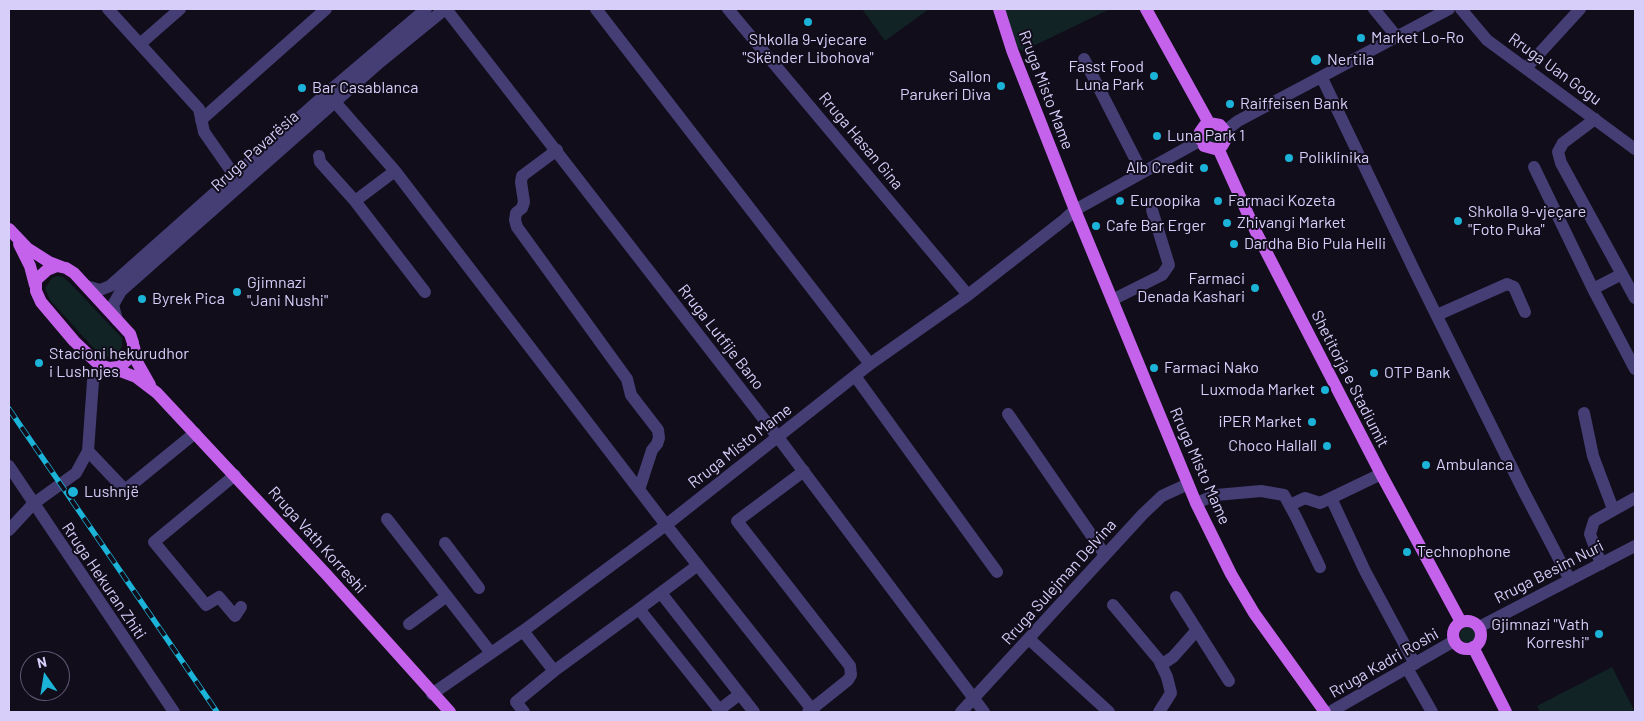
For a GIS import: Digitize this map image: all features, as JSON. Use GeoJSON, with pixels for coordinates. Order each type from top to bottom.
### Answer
{"type":"FeatureCollection","features":[{"type":"Feature","properties":{"kind":"main road","name":"Rruga Misto Mame"},"geometry":{"type":"LineString","coordinates":[[999,9],[1012,50],[1077,213],[1196,503],[1231,574],[1254,613],[1325,712]]}},
{"type":"Feature","properties":{"kind":"main road"},"geometry":{"type":"LineString","coordinates":[[1146,9],[1209,124]]}},
{"type":"Feature","properties":{"kind":"main road"},"geometry":{"type":"LineString","coordinates":[[1205,125],[1220,125],[1225,131],[1226,139],[1218,148],[1211,149],[1202,143],[1200,132],[1205,125]]}},
{"type":"Feature","properties":{"kind":"main road","name":"Shetitorja e Stadiumit"},"geometry":{"type":"LineString","coordinates":[[1218,148],[1256,232],[1460,622]]}},
{"type":"Feature","properties":{"kind":"main road"},"geometry":{"type":"LineString","coordinates":[[11,232],[23,245],[37,255],[49,262],[62,266]]}},
{"type":"Feature","properties":{"kind":"main road"},"geometry":{"type":"LineString","coordinates":[[11,232],[26,257],[37,294],[43,305],[74,341],[106,366],[118,367],[132,354],[134,345]]}},
{"type":"Feature","properties":{"kind":"main road"},"geometry":{"type":"LineString","coordinates":[[35,285],[37,278],[47,270],[62,266]]}},
{"type":"Feature","properties":{"kind":"main road","name":"Rruga Vath Korreshi"},"geometry":{"type":"LineString","coordinates":[[62,266],[71,271],[130,334],[140,367],[157,393]]}},
{"type":"Feature","properties":{"kind":"main road","name":"Rruga Vath Korreshi"},"geometry":{"type":"LineString","coordinates":[[106,366],[136,377],[157,393],[326,574],[450,712]]}},
{"type":"Feature","properties":{"kind":"main road"},"geometry":{"type":"LineString","coordinates":[[1469,621],[1478,627],[1481,632],[1480,638],[1473,647],[1463,649],[1454,642],[1453,630],[1460,622],[1469,621]]}},
{"type":"Feature","properties":{"kind":"main road"},"geometry":{"type":"LineString","coordinates":[[1473,647],[1506,712]]}},
{"type":"Feature","properties":{"kind":"street"},"geometry":{"type":"LineString","coordinates":[[108,9],[199,109],[204,132],[234,174]]}},
{"type":"Feature","properties":{"kind":"street"},"geometry":{"type":"LineString","coordinates":[[140,44],[180,9]]}},
{"type":"Feature","properties":{"kind":"street"},"geometry":{"type":"LineString","coordinates":[[201,120],[326,9]]}},
{"type":"Feature","properties":{"kind":"street"},"geometry":{"type":"LineString","coordinates":[[596,9],[870,364]]}},
{"type":"Feature","properties":{"kind":"street","name":"Rruga Hasan Gina"},"geometry":{"type":"LineString","coordinates":[[728,9],[968,295]]}},
{"type":"Feature","properties":{"kind":"street"},"geometry":{"type":"LineString","coordinates":[[1374,9],[1397,37]]}},
{"type":"Feature","properties":{"kind":"street"},"geometry":{"type":"LineString","coordinates":[[1225,131],[1238,121],[1449,9]]}},
{"type":"Feature","properties":{"kind":"street","name":"Rruga Uan Gogu"},"geometry":{"type":"LineString","coordinates":[[1461,9],[1487,40],[1635,149]]}},
{"type":"Feature","properties":{"kind":"street"},"geometry":{"type":"LineString","coordinates":[[1526,68],[1580,9]]}},
{"type":"Feature","properties":{"kind":"street","name":"Rruga Pavarësia"},"geometry":{"type":"LineString","coordinates":[[118,320],[114,313],[113,304],[122,291],[437,10]]}},
{"type":"Feature","properties":{"kind":"street","name":"Rruga Pavarësia"},"geometry":{"type":"LineString","coordinates":[[86,286],[100,290],[110,286],[234,174],[437,10]]}},
{"type":"Feature","properties":{"kind":"street","name":"Rruga Lutfije Bano"},"geometry":{"type":"LineString","coordinates":[[437,10],[556,150],[804,471],[984,712]]}},
{"type":"Feature","properties":{"kind":"street"},"geometry":{"type":"LineString","coordinates":[[1084,59],[1142,172]]}},
{"type":"Feature","properties":{"kind":"street"},"geometry":{"type":"LineString","coordinates":[[1322,78],[1436,315],[1570,580]]}},
{"type":"Feature","properties":{"kind":"street"},"geometry":{"type":"LineString","coordinates":[[335,102],[395,171],[811,711],[848,680],[851,675],[850,666],[737,521],[804,471]]}},
{"type":"Feature","properties":{"kind":"street"},"geometry":{"type":"LineString","coordinates":[[1595,119],[1563,143],[1558,152],[1561,163],[1635,298]]}},
{"type":"Feature","properties":{"kind":"street","name":"Rruga Misto Mame"},"geometry":{"type":"LineString","coordinates":[[1077,213],[1142,172],[1202,143]]}},
{"type":"Feature","properties":{"kind":"street","name":"Rruga Misto Mame"},"geometry":{"type":"LineString","coordinates":[[432,694],[524,631],[666,525],[870,364],[968,295],[1064,220],[1202,143]]}},
{"type":"Feature","properties":{"kind":"street"},"geometry":{"type":"LineString","coordinates":[[556,150],[522,176],[524,202],[522,208],[516,213],[515,220],[517,227],[627,379],[630,395],[658,430],[657,444],[652,450],[639,490]]}},
{"type":"Feature","properties":{"kind":"street"},"geometry":{"type":"LineString","coordinates":[[319,156],[320,162],[355,201],[425,292]]}},
{"type":"Feature","properties":{"kind":"street"},"geometry":{"type":"LineString","coordinates":[[1534,167],[1593,289],[1635,369]]}},
{"type":"Feature","properties":{"kind":"street"},"geometry":{"type":"LineString","coordinates":[[355,201],[395,171]]}},
{"type":"Feature","properties":{"kind":"street"},"geometry":{"type":"LineString","coordinates":[[1112,300],[1162,275],[1169,265],[1152,210]]}},
{"type":"Feature","properties":{"kind":"street"},"geometry":{"type":"LineString","coordinates":[[1593,289],[1622,274]]}},
{"type":"Feature","properties":{"kind":"street"},"geometry":{"type":"LineString","coordinates":[[1436,315],[1508,284],[1514,287],[1524,312]]}},
{"type":"Feature","properties":{"kind":"street"},"geometry":{"type":"LineString","coordinates":[[9,530],[33,504],[76,473],[88,451],[93,381],[106,366]]}},
{"type":"Feature","properties":{"kind":"street"},"geometry":{"type":"LineString","coordinates":[[855,376],[997,572]]}},
{"type":"Feature","properties":{"kind":"street"},"geometry":{"type":"LineString","coordinates":[[1584,413],[1593,456],[1613,509]]}},
{"type":"Feature","properties":{"kind":"street"},"geometry":{"type":"LineString","coordinates":[[1008,414],[1105,555]]}},
{"type":"Feature","properties":{"kind":"street"},"geometry":{"type":"LineString","coordinates":[[88,451],[126,490],[195,433]]}},
{"type":"Feature","properties":{"kind":"street","name":"Rruga Hekuran Zhiti"},"geometry":{"type":"LineString","coordinates":[[9,466],[174,712]]}},
{"type":"Feature","properties":{"kind":"street"},"geometry":{"type":"LineString","coordinates":[[1290,505],[1305,498],[1320,503],[1381,474]]}},
{"type":"Feature","properties":{"kind":"street"},"geometry":{"type":"LineString","coordinates":[[235,475],[154,542],[206,604],[219,596],[235,616],[241,607]]}},
{"type":"Feature","properties":{"kind":"street","name":"Rruga Sulejman Delvina"},"geometry":{"type":"LineString","coordinates":[[961,712],[1157,500],[1188,484]]}},
{"type":"Feature","properties":{"kind":"street"},"geometry":{"type":"LineString","coordinates":[[1196,503],[1216,495],[1261,491],[1284,495],[1320,567]]}},
{"type":"Feature","properties":{"kind":"street"},"geometry":{"type":"LineString","coordinates":[[1331,498],[1432,712]]}},
{"type":"Feature","properties":{"kind":"street"},"geometry":{"type":"LineString","coordinates":[[1601,564],[1590,534],[1594,521],[1635,498]]}},
{"type":"Feature","properties":{"kind":"street"},"geometry":{"type":"LineString","coordinates":[[387,519],[491,652]]}},
{"type":"Feature","properties":{"kind":"street"},"geometry":{"type":"LineString","coordinates":[[446,543],[479,588]]}},
{"type":"Feature","properties":{"kind":"street","name":"Rruga Besim Nuri"},"geometry":{"type":"LineString","coordinates":[[1478,627],[1635,546]]}},
{"type":"Feature","properties":{"kind":"street"},"geometry":{"type":"LineString","coordinates":[[524,712],[516,702],[554,671],[698,566]]}},
{"type":"Feature","properties":{"kind":"street"},"geometry":{"type":"LineString","coordinates":[[661,593],[754,712]]}},
{"type":"Feature","properties":{"kind":"street"},"geometry":{"type":"LineString","coordinates":[[409,624],[447,596]]}},
{"type":"Feature","properties":{"kind":"street"},"geometry":{"type":"LineString","coordinates":[[1176,597],[1229,681]]}},
{"type":"Feature","properties":{"kind":"street"},"geometry":{"type":"LineString","coordinates":[[1113,605],[1159,660],[1167,677],[1171,693],[1159,712]]}},
{"type":"Feature","properties":{"kind":"street"},"geometry":{"type":"LineString","coordinates":[[639,609],[720,711],[740,694]]}},
{"type":"Feature","properties":{"kind":"street"},"geometry":{"type":"LineString","coordinates":[[1161,665],[1173,657],[1197,630]]}},
{"type":"Feature","properties":{"kind":"street"},"geometry":{"type":"LineString","coordinates":[[524,631],[554,671]]}},
{"type":"Feature","properties":{"kind":"street"},"geometry":{"type":"LineString","coordinates":[[1029,639],[1110,712]]}},
{"type":"Feature","properties":{"kind":"street","name":"Rruga Kadri Roshi"},"geometry":{"type":"LineString","coordinates":[[1330,712],[1454,642]]}},
{"type":"Feature","properties":{"kind":"shaded area"},"geometry":{"type":"Polygon","coordinates":[[[862,9],[929,9],[885,41],[862,9]]]}},
{"type":"Feature","properties":{"kind":"shaded area"},"geometry":{"type":"Polygon","coordinates":[[[1004,9],[1110,9],[1023,51],[1017,48],[1004,9]]]}},
{"type":"Feature","properties":{"kind":"shaded area"},"geometry":{"type":"Polygon","coordinates":[[[1208,128],[1219,129],[1220,140],[1215,143],[1206,140],[1205,135],[1208,128]]]}},
{"type":"Feature","properties":{"kind":"shaded area"},"geometry":{"type":"Polygon","coordinates":[[[57,276],[63,277],[70,283],[122,338],[122,347],[117,355],[106,357],[99,354],[50,300],[45,288],[52,278],[57,276]]]}},
{"type":"Feature","properties":{"kind":"shaded area"},"geometry":{"type":"Polygon","coordinates":[[[1468,627],[1476,635],[1468,643],[1460,635],[1468,627]]]}},
{"type":"Feature","properties":{"kind":"shaded area"},"geometry":{"type":"Polygon","coordinates":[[[1612,667],[1635,712],[1540,712],[1537,706],[1612,667]]]}},
{"type":"Feature","properties":{"kind":"railway"},"geometry":{"type":"LineString","coordinates":[[9,409],[217,712]]}},
{"type":"Feature","properties":{"kind":"place","name":"Shkolla 9-vjecare \"Skënder Libohova\""},"geometry":{"type":"Point","coordinates":[808,22]}},
{"type":"Feature","properties":{"kind":"place","name":"Market Lo-Ro"},"geometry":{"type":"Point","coordinates":[1361,38]}},
{"type":"Feature","properties":{"kind":"place","name":"Nertila"},"geometry":{"type":"Point","coordinates":[1316,60]}},
{"type":"Feature","properties":{"kind":"place","name":"Fasst Food Luna Park"},"geometry":{"type":"Point","coordinates":[1154,76]}},
{"type":"Feature","properties":{"kind":"place","name":"Sallon Parukeri Diva"},"geometry":{"type":"Point","coordinates":[1001,86]}},
{"type":"Feature","properties":{"kind":"place","name":"Bar Casablanca"},"geometry":{"type":"Point","coordinates":[302,88]}},
{"type":"Feature","properties":{"kind":"place","name":"Raiffeisen Bank"},"geometry":{"type":"Point","coordinates":[1230,104]}},
{"type":"Feature","properties":{"kind":"place","name":"Luna Park 1"},"geometry":{"type":"Point","coordinates":[1157,136]}},
{"type":"Feature","properties":{"kind":"place","name":"Poliklinika"},"geometry":{"type":"Point","coordinates":[1289,158]}},
{"type":"Feature","properties":{"kind":"place","name":"Alb Credit"},"geometry":{"type":"Point","coordinates":[1204,168]}},
{"type":"Feature","properties":{"kind":"place","name":"Euroopika"},"geometry":{"type":"Point","coordinates":[1120,201]}},
{"type":"Feature","properties":{"kind":"place","name":"Farmaci Kozeta"},"geometry":{"type":"Point","coordinates":[1218,201]}},
{"type":"Feature","properties":{"kind":"place","name":"Shkolla 9-vjeçare \"Foto Puka\""},"geometry":{"type":"Point","coordinates":[1458,221]}},
{"type":"Feature","properties":{"kind":"place","name":"Zhivangi Market"},"geometry":{"type":"Point","coordinates":[1227,223]}},
{"type":"Feature","properties":{"kind":"place","name":"Cafe Bar Erger"},"geometry":{"type":"Point","coordinates":[1096,226]}},
{"type":"Feature","properties":{"kind":"place","name":"Dardha Bio Pula Helli"},"geometry":{"type":"Point","coordinates":[1234,244]}},
{"type":"Feature","properties":{"kind":"place","name":"Farmaci Denada Kashari"},"geometry":{"type":"Point","coordinates":[1255,288]}},
{"type":"Feature","properties":{"kind":"place","name":"Gjimnazi \"Jani Nushi\""},"geometry":{"type":"Point","coordinates":[237,292]}},
{"type":"Feature","properties":{"kind":"place","name":"Byrek Pica"},"geometry":{"type":"Point","coordinates":[142,299]}},
{"type":"Feature","properties":{"kind":"place","name":"Stacioni hekurudhor i Lushnjes"},"geometry":{"type":"Point","coordinates":[39,363]}},
{"type":"Feature","properties":{"kind":"place","name":"Farmaci Nako"},"geometry":{"type":"Point","coordinates":[1154,368]}},
{"type":"Feature","properties":{"kind":"place","name":"OTP Bank"},"geometry":{"type":"Point","coordinates":[1374,373]}},
{"type":"Feature","properties":{"kind":"place","name":"Luxmoda Market"},"geometry":{"type":"Point","coordinates":[1325,390]}},
{"type":"Feature","properties":{"kind":"place","name":"iPER Market"},"geometry":{"type":"Point","coordinates":[1312,422]}},
{"type":"Feature","properties":{"kind":"place","name":"Choco Hallall"},"geometry":{"type":"Point","coordinates":[1327,446]}},
{"type":"Feature","properties":{"kind":"place","name":"Ambulanca"},"geometry":{"type":"Point","coordinates":[1426,465]}},
{"type":"Feature","properties":{"kind":"place","name":"Lushnjë"},"geometry":{"type":"Point","coordinates":[73,492]}},
{"type":"Feature","properties":{"kind":"place","name":"Technophone"},"geometry":{"type":"Point","coordinates":[1407,552]}},
{"type":"Feature","properties":{"kind":"place","name":"Gjimnazi \"Vath Korreshi\""},"geometry":{"type":"Point","coordinates":[1599,634]}}]}
